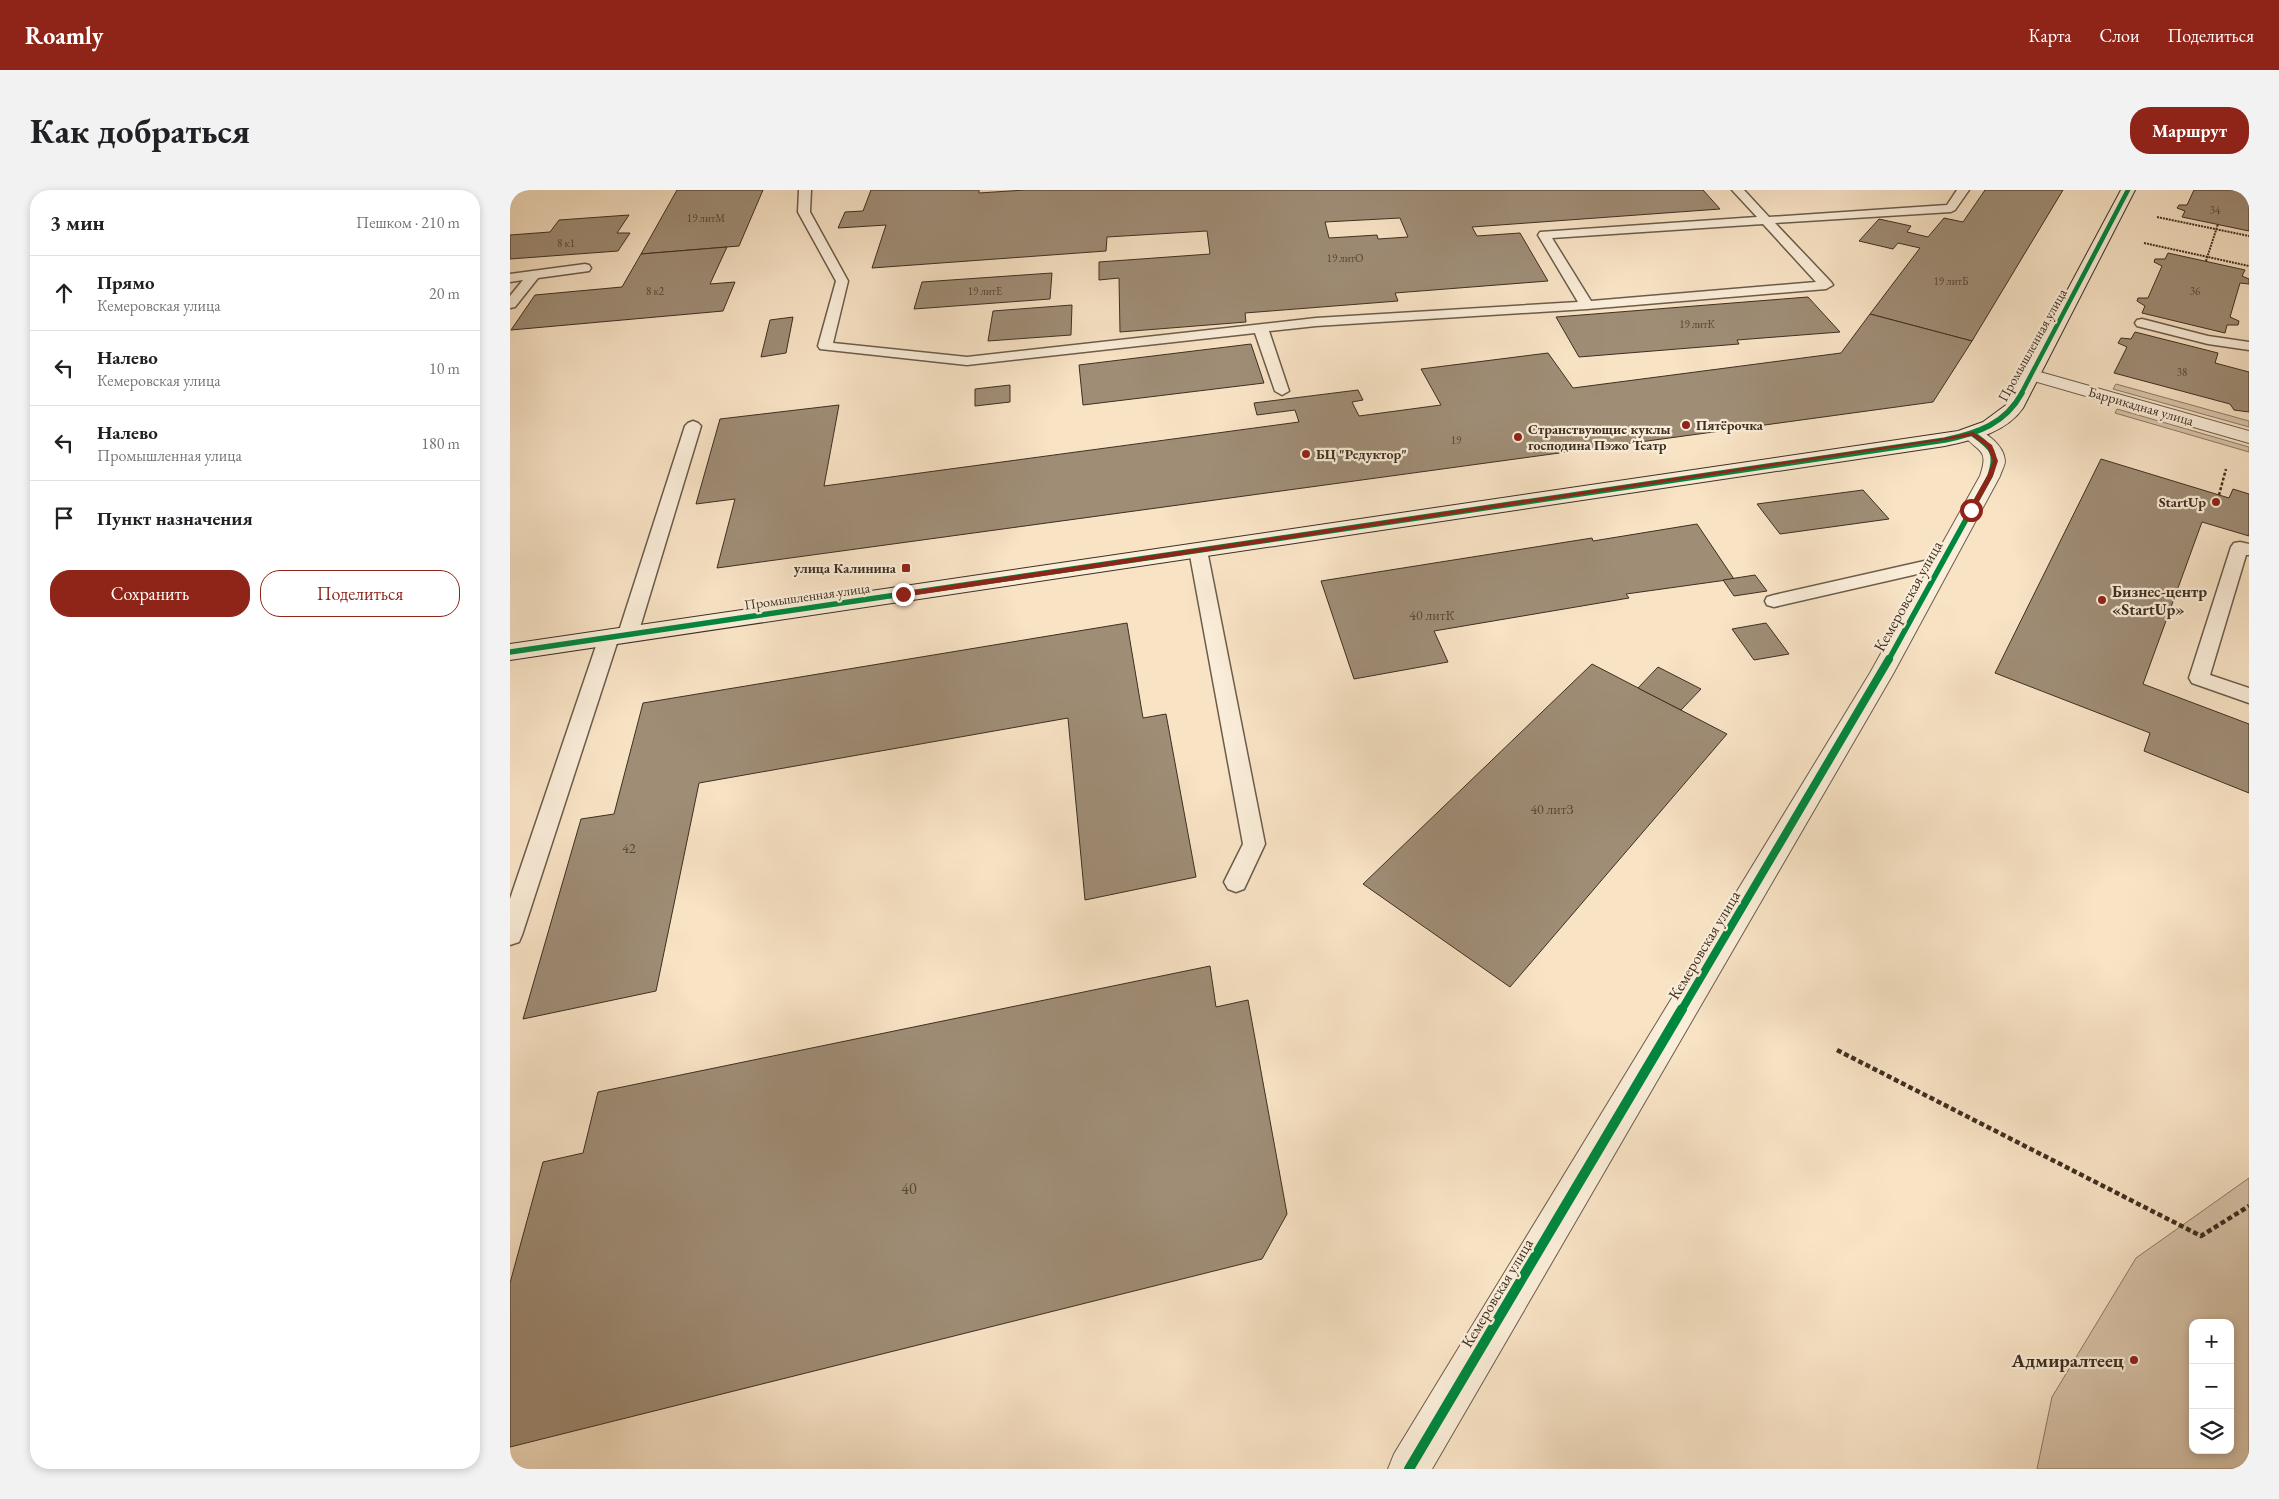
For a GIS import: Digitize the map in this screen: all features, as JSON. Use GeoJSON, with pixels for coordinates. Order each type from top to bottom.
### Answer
{"type":"FeatureCollection","features":[{"type":"Feature","properties":{"kind":"street","name":"Промышленная улица"},"geometry":{"type":"LineString","coordinates":[[510,652],[1973,434],[1998,423],[2014,408],[2033,375],[2128,190]]}},
{"type":"Feature","properties":{"kind":"street","name":"Баррикадная улица"},"geometry":{"type":"LineString","coordinates":[[2033,375],[2249,437]]}},
{"type":"Feature","properties":{"kind":"street","name":"Кемеровская улица"},"geometry":{"type":"LineString","coordinates":[[1408,1469],[1876,683],[1990,476],[1996,461],[1990,447],[1973,434]]}},
{"type":"Feature","properties":{"kind":"lane"},"geometry":{"type":"LineString","coordinates":[[806,190],[804,212],[842,281],[825,346],[967,361],[1316,322],[1587,305],[1826,285],[1738,190]]}},
{"type":"Feature","properties":{"kind":"lane"},"geometry":{"type":"LineString","coordinates":[[1587,305],[1544,235],[1951,208],[1963,190]]}},
{"type":"Feature","properties":{"kind":"lane"},"geometry":{"type":"LineString","coordinates":[[510,278],[585,268]]}},
{"type":"Feature","properties":{"kind":"lane"},"geometry":{"type":"LineString","coordinates":[[510,304],[534,275]]}},
{"type":"Feature","properties":{"kind":"lane"},"geometry":{"type":"LineString","coordinates":[[2142,323],[2208,340],[2249,346]]}},
{"type":"Feature","properties":{"kind":"lane"},"geometry":{"type":"LineString","coordinates":[[1261,329],[1282,390]]}},
{"type":"Feature","properties":{"kind":"lane"},"geometry":{"type":"LineString","coordinates":[[510,936],[693,426]]}},
{"type":"Feature","properties":{"kind":"lane"},"geometry":{"type":"LineString","coordinates":[[2249,550],[2240,548],[2198,678],[2249,696]]}},
{"type":"Feature","properties":{"kind":"lane"},"geometry":{"type":"LineString","coordinates":[[1198,550],[1254,844],[1236,882]]}},
{"type":"Feature","properties":{"kind":"lane"},"geometry":{"type":"LineString","coordinates":[[1774,601],[1942,563]]}},
{"type":"Feature","properties":{"kind":"path"},"geometry":{"type":"LineString","coordinates":[[2148,215],[2249,236]]}},
{"type":"Feature","properties":{"kind":"path"},"geometry":{"type":"LineString","coordinates":[[2206,261],[2218,224]]}},
{"type":"Feature","properties":{"kind":"path"},"geometry":{"type":"LineString","coordinates":[[2136,242],[2249,266]]}},
{"type":"Feature","properties":{"kind":"path"},"geometry":{"type":"LineString","coordinates":[[2219,495],[2222,484]]}},
{"type":"Feature","properties":{"kind":"path"},"geometry":{"type":"LineString","coordinates":[[1838,1050],[2201,1236],[2249,1206]]}},
{"type":"Feature","properties":{"kind":"shaded area"},"geometry":{"type":"Polygon","coordinates":[[[2116,384],[2249,421],[2249,427],[2113,389],[2116,384]]]}},
{"type":"Feature","properties":{"kind":"shaded area"},"geometry":{"type":"Polygon","coordinates":[[[2117,409],[2249,447],[2249,452],[2115,413],[2117,409]]]}},
{"type":"Feature","properties":{"kind":"shaded area","name":"Адмиралтеец"},"geometry":{"type":"Polygon","coordinates":[[[2249,1178],[2249,1469],[2037,1469],[2052,1397],[2136,1258],[2249,1178]]]}},
{"type":"Feature","properties":{"kind":"building"},"geometry":{"type":"Polygon","coordinates":[[[677,190],[763,190],[739,246],[641,254],[677,190]]]}},
{"type":"Feature","properties":{"kind":"building"},"geometry":{"type":"Polygon","coordinates":[[[871,190],[979,190],[979,193],[1025,190],[1703,190],[1720,209],[1472,227],[1477,236],[1520,233],[1548,281],[1395,293],[1398,301],[1245,313],[1246,322],[1120,332],[1119,278],[1099,280],[1099,262],[1210,254],[1207,231],[1107,237],[1106,251],[872,268],[886,225],[838,228],[845,212],[863,211],[871,190]],[[1400,218],[1325,222],[1329,238],[1377,235],[1378,239],[1408,237],[1400,218]]]}},
{"type":"Feature","properties":{"kind":"building"},"geometry":{"type":"Polygon","coordinates":[[[1985,190],[2063,190],[1972,341],[1870,314],[1920,248],[1898,243],[1893,249],[1859,241],[1879,219],[1911,226],[1907,232],[1928,237],[1944,218],[1963,222],[1985,190]]]}},
{"type":"Feature","properties":{"kind":"building"},"geometry":{"type":"Polygon","coordinates":[[[2194,190],[2249,190],[2249,231],[2182,217],[2185,211],[2177,208],[2179,205],[2187,205],[2194,190]]]}},
{"type":"Feature","properties":{"kind":"building"},"geometry":{"type":"Polygon","coordinates":[[[629,215],[617,233],[630,233],[618,251],[510,259],[510,235],[550,232],[559,220],[629,215]]]}},
{"type":"Feature","properties":{"kind":"building"},"geometry":{"type":"Polygon","coordinates":[[[727,247],[710,284],[735,282],[723,311],[511,330],[535,295],[622,287],[641,254],[727,247]]]}},
{"type":"Feature","properties":{"kind":"building"},"geometry":{"type":"Polygon","coordinates":[[[2168,253],[2245,270],[2242,276],[2249,279],[2249,284],[2240,283],[2230,317],[2239,321],[2238,325],[2227,325],[2225,333],[2142,313],[2145,306],[2137,301],[2138,298],[2148,298],[2162,266],[2154,262],[2155,259],[2165,259],[2168,253]]]}},
{"type":"Feature","properties":{"kind":"building"},"geometry":{"type":"Polygon","coordinates":[[[1052,273],[1050,299],[914,309],[922,282],[1052,273]]]}},
{"type":"Feature","properties":{"kind":"building"},"geometry":{"type":"Polygon","coordinates":[[[1808,297],[1840,332],[1737,340],[1739,344],[1579,357],[1556,317],[1808,297]]]}},
{"type":"Feature","properties":{"kind":"building"},"geometry":{"type":"Polygon","coordinates":[[[1072,305],[1071,335],[988,341],[993,311],[1072,305]]]}},
{"type":"Feature","properties":{"kind":"building","name":"БЦ \"Редуктор\""},"geometry":{"type":"Polygon","coordinates":[[[1870,314],[1972,341],[1933,402],[717,568],[735,499],[696,504],[720,419],[839,405],[824,486],[1299,422],[1295,410],[1257,415],[1254,403],[1358,390],[1363,400],[1352,402],[1359,416],[1441,405],[1421,369],[1548,353],[1573,388],[1841,353],[1870,314]]]}},
{"type":"Feature","properties":{"kind":"building"},"geometry":{"type":"Polygon","coordinates":[[[793,317],[786,353],[761,357],[770,320],[793,317]]]}},
{"type":"Feature","properties":{"kind":"building"},"geometry":{"type":"Polygon","coordinates":[[[2135,332],[2218,353],[2215,363],[2249,372],[2249,412],[2234,410],[2230,404],[2114,373],[2127,347],[2118,343],[2121,338],[2131,339],[2135,332]]]}},
{"type":"Feature","properties":{"kind":"building"},"geometry":{"type":"Polygon","coordinates":[[[1251,344],[1264,383],[1083,405],[1079,365],[1251,344]]]}},
{"type":"Feature","properties":{"kind":"building"},"geometry":{"type":"Polygon","coordinates":[[[1010,385],[1010,402],[975,406],[975,389],[1010,385]]]}},
{"type":"Feature","properties":{"kind":"building","name":"Бизнес-центр «StartUp»"},"geometry":{"type":"Polygon","coordinates":[[[2101,459],[2229,498],[2233,489],[2249,494],[2249,536],[2202,522],[2143,684],[2249,724],[2249,793],[2144,751],[2150,733],[1995,673],[2101,459]]]}},
{"type":"Feature","properties":{"kind":"building"},"geometry":{"type":"Polygon","coordinates":[[[1863,490],[1889,519],[1780,534],[1757,504],[1863,490]]]}},
{"type":"Feature","properties":{"kind":"building"},"geometry":{"type":"Polygon","coordinates":[[[1697,524],[1734,579],[1626,594],[1629,598],[1434,631],[1448,662],[1354,679],[1321,581],[1592,538],[1593,541],[1697,524]]]}},
{"type":"Feature","properties":{"kind":"building"},"geometry":{"type":"Polygon","coordinates":[[[1755,575],[1767,591],[1734,596],[1723,580],[1755,575]]]}},
{"type":"Feature","properties":{"kind":"building"},"geometry":{"type":"Polygon","coordinates":[[[1127,623],[1143,718],[1166,714],[1196,877],[1085,900],[1068,718],[699,783],[656,991],[523,1019],[581,819],[614,814],[643,703],[1127,623]]]}},
{"type":"Feature","properties":{"kind":"building"},"geometry":{"type":"Polygon","coordinates":[[[1766,623],[1789,654],[1754,660],[1732,629],[1766,623]]]}},
{"type":"Feature","properties":{"kind":"building"},"geometry":{"type":"Polygon","coordinates":[[[1592,664],[1727,734],[1510,987],[1363,884],[1592,664]]]}},
{"type":"Feature","properties":{"kind":"building"},"geometry":{"type":"Polygon","coordinates":[[[1658,667],[1701,689],[1681,710],[1638,688],[1658,667]]]}},
{"type":"Feature","properties":{"kind":"building"},"geometry":{"type":"Polygon","coordinates":[[[1210,966],[1216,1007],[1248,1000],[1287,1214],[1262,1259],[510,1447],[510,1283],[543,1162],[583,1153],[598,1092],[1210,966]]]}},
{"type":"Feature","properties":{"kind":"cycle path"},"geometry":{"type":"LineString","coordinates":[[510,652],[1945,440],[1965,435],[1990,426],[2014,408],[2128,190]]}},
{"type":"Feature","properties":{"kind":"cycle path"},"geometry":{"type":"LineString","coordinates":[[1409,1469],[1881,674],[1990,476],[1995,461],[1990,447],[1973,434]]}},
{"type":"Feature","properties":{"kind":"place","name":"Пятёрочка"},"geometry":{"type":"Point","coordinates":[1686,425]}},
{"type":"Feature","properties":{"kind":"place","name":"Странствующие куклы господина Пэжо Театр"},"geometry":{"type":"Point","coordinates":[1518,437]}},
{"type":"Feature","properties":{"kind":"place","name":"БЦ \"Редуктор\""},"geometry":{"type":"Point","coordinates":[1306,454]}},
{"type":"Feature","properties":{"kind":"place","name":"StartUp"},"geometry":{"type":"Point","coordinates":[2216,502]}},
{"type":"Feature","properties":{"kind":"place","name":"улица Калинина"},"geometry":{"type":"Point","coordinates":[906,568]}},
{"type":"Feature","properties":{"kind":"place","name":"Бизнес-центр «StartUp»"},"geometry":{"type":"Point","coordinates":[2102,600]}},
{"type":"Feature","properties":{"kind":"place","name":"Адмиралтеец"},"geometry":{"type":"Point","coordinates":[2134,1360]}},
{"type":"Feature","properties":{"kind":"route"},"geometry":{"type":"LineString","coordinates":[[903,594],[1944,440],[1973,434],[1990,447],[1996,461],[1971,510]]}}]}
